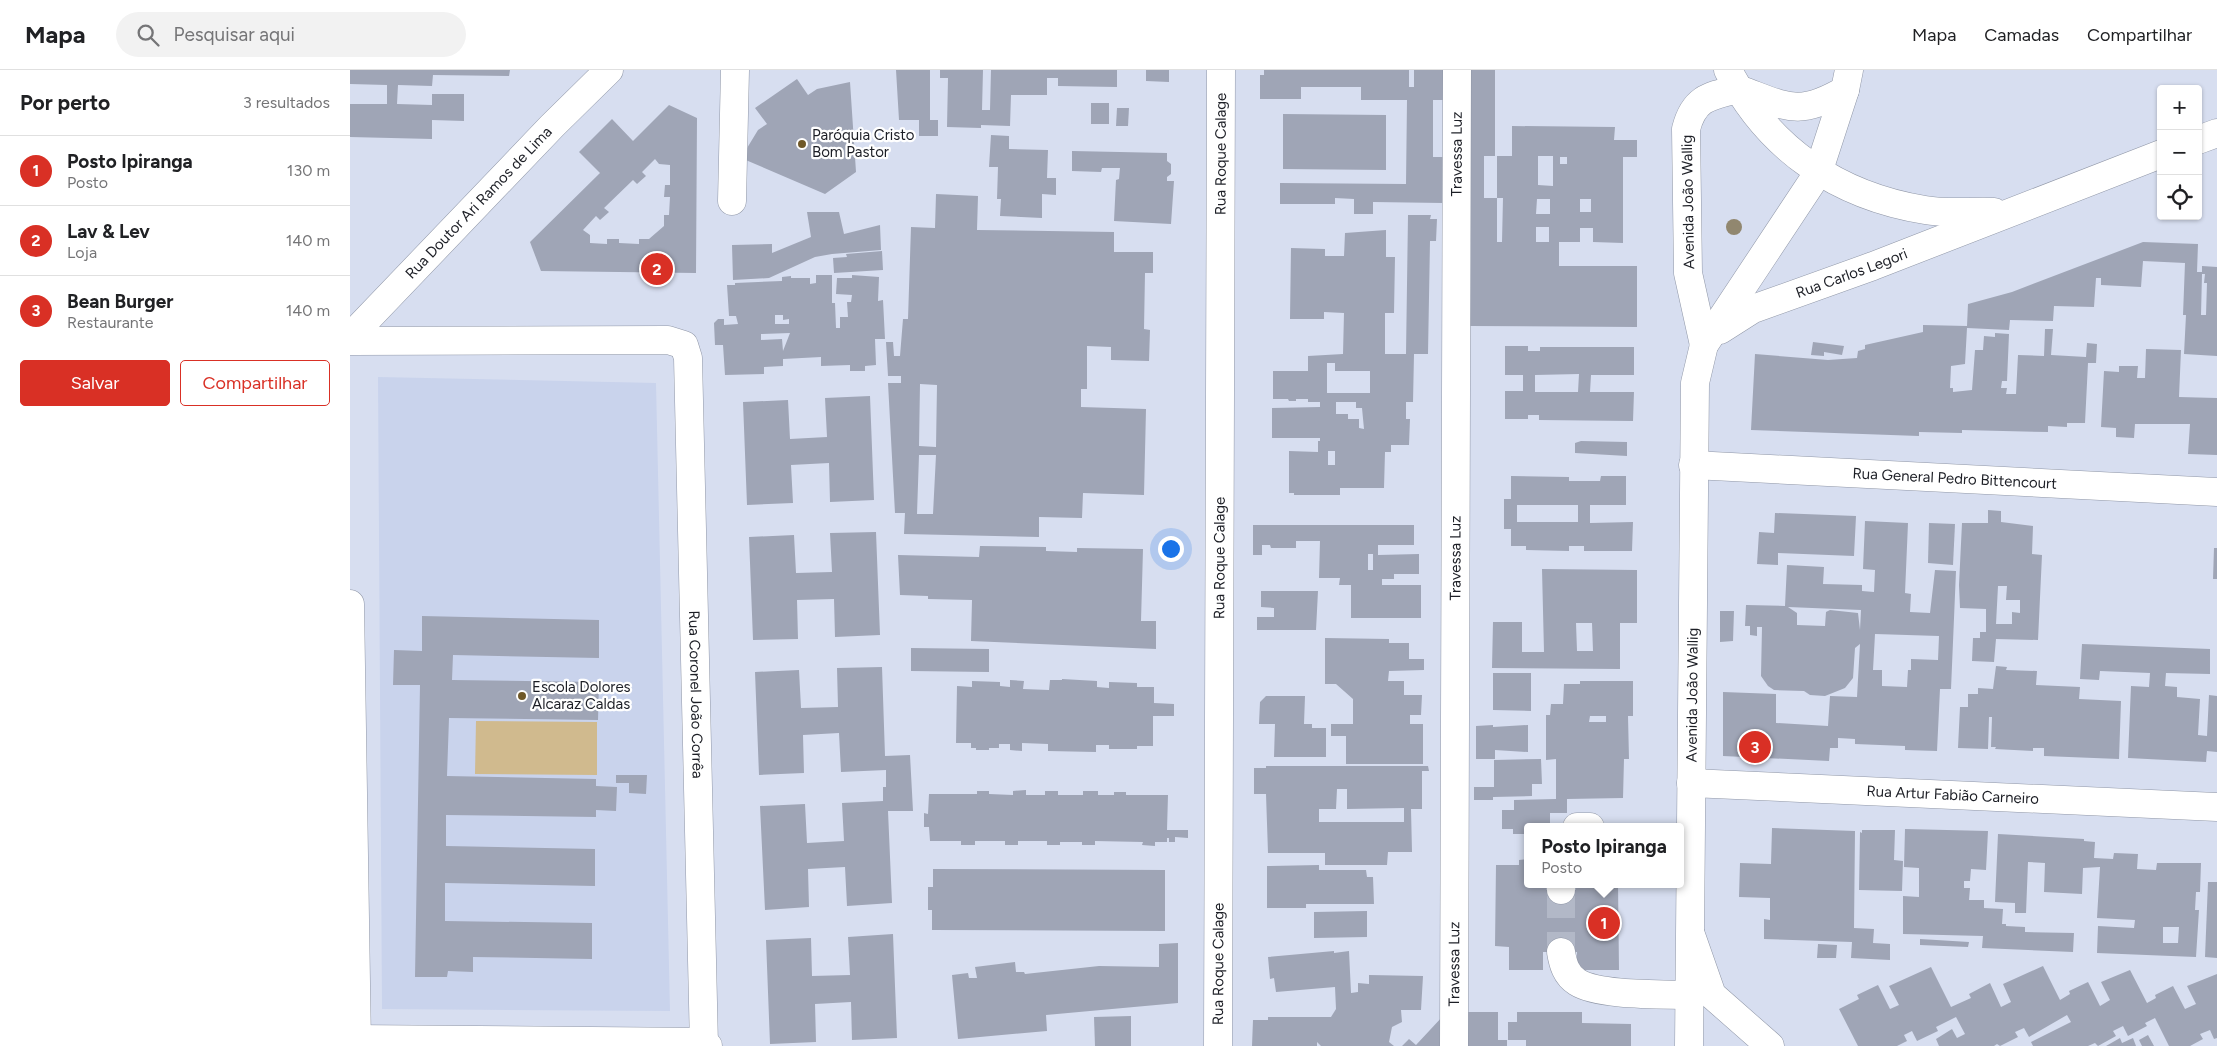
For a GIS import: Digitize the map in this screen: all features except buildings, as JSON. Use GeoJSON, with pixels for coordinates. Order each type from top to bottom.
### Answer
{"type":"FeatureCollection","features":[{"type":"Feature","properties":{"kind":"street","name":"Rua Doutor Ari Ramos de Lima"},"geometry":{"type":"LineString","coordinates":[[350,339],[552,126],[609,70]]}},
{"type":"Feature","properties":{"kind":"street"},"geometry":{"type":"LineString","coordinates":[[732,201],[735,70]]}},
{"type":"Feature","properties":{"kind":"street","name":"Rua Roque Calage"},"geometry":{"type":"LineString","coordinates":[[1218,1046],[1221,70]]}},
{"type":"Feature","properties":{"kind":"street","name":"Travessa Luz"},"geometry":{"type":"LineString","coordinates":[[1454,1046],[1457,70]]}},
{"type":"Feature","properties":{"kind":"street"},"geometry":{"type":"LineString","coordinates":[[1733,80],[1788,106],[1806,108],[1822,104],[1847,80]]}},
{"type":"Feature","properties":{"kind":"street"},"geometry":{"type":"LineString","coordinates":[[1733,80],[1771,133],[1818,173]]}},
{"type":"Feature","properties":{"kind":"street","name":"Avenida João Wallig"},"geometry":{"type":"LineString","coordinates":[[1704,345],[1688,273],[1686,129],[1690,114],[1700,102],[1733,80]]}},
{"type":"Feature","properties":{"kind":"street","name":"Avenida João Wallig"},"geometry":{"type":"LineString","coordinates":[[1689,1046],[1690,931],[1685,837],[1690,783],[1695,383],[1704,345],[1818,173],[1847,80]]}},
{"type":"Feature","properties":{"kind":"street"},"geometry":{"type":"LineString","coordinates":[[2202,138],[2217,132]]}},
{"type":"Feature","properties":{"kind":"street","name":"Rua Carlos Legori"},"geometry":{"type":"LineString","coordinates":[[1704,345],[1726,324],[1753,309],[1873,266],[2006,212],[2157,155]]}},
{"type":"Feature","properties":{"kind":"street","name":"Rua Carlos Legori"},"geometry":{"type":"LineString","coordinates":[[1818,173],[1866,196],[1926,210],[2006,212]]}},
{"type":"Feature","properties":{"kind":"street","name":"Rua Coronel João Corrêa"},"geometry":{"type":"LineString","coordinates":[[350,339],[668,340],[684,345],[688,358],[705,1045]]}},
{"type":"Feature","properties":{"kind":"street","name":"Rua General Pedro Bittencourt"},"geometry":{"type":"LineString","coordinates":[[1693,465],[2217,492]]}},
{"type":"Feature","properties":{"kind":"street"},"geometry":{"type":"LineString","coordinates":[[350,604],[355,1042],[705,1045]]}},
{"type":"Feature","properties":{"kind":"street","name":"Rua Artur Fabião Carneiro"},"geometry":{"type":"LineString","coordinates":[[1690,783],[2217,807]]}},
{"type":"Feature","properties":{"kind":"street"},"geometry":{"type":"LineString","coordinates":[[1690,931],[1712,995],[1770,1046]]}},
{"type":"Feature","properties":{"kind":"street"},"geometry":{"type":"LineString","coordinates":[[1562,952],[1564,968],[1576,982],[1593,990],[1690,995]]}},
{"type":"Feature","properties":{"kind":"shaded area","name":"Escola Dolores Alcaraz Caldas"},"geometry":{"type":"Polygon","coordinates":[[[378,377],[656,383],[670,1011],[382,1009],[378,377]]]}},
{"type":"Feature","properties":{"kind":"shaded area"},"geometry":{"type":"Polygon","coordinates":[[[476,721],[597,722],[597,775],[475,774],[476,721]]]}},
{"type":"Feature","properties":{"kind":"tunnel"},"geometry":{"type":"LineString","coordinates":[[1561,890],[1561,952]]}},
{"type":"Feature","properties":{"kind":"place","name":"Paróquia Cristo Bom Pastor"},"geometry":{"type":"Point","coordinates":[802,144]}},
{"type":"Feature","properties":{"kind":"place","name":"Lav & Lev"},"geometry":{"type":"Point","coordinates":[657,269]}},
{"type":"Feature","properties":{"kind":"place","name":"Escola Dolores Alcaraz Caldas"},"geometry":{"type":"Point","coordinates":[522,696]}},
{"type":"Feature","properties":{"kind":"place","name":"Bean Burger"},"geometry":{"type":"Point","coordinates":[1755,747]}},
{"type":"Feature","properties":{"kind":"place","name":"Posto Ipiranga"},"geometry":{"type":"Point","coordinates":[1604,923]}}]}
